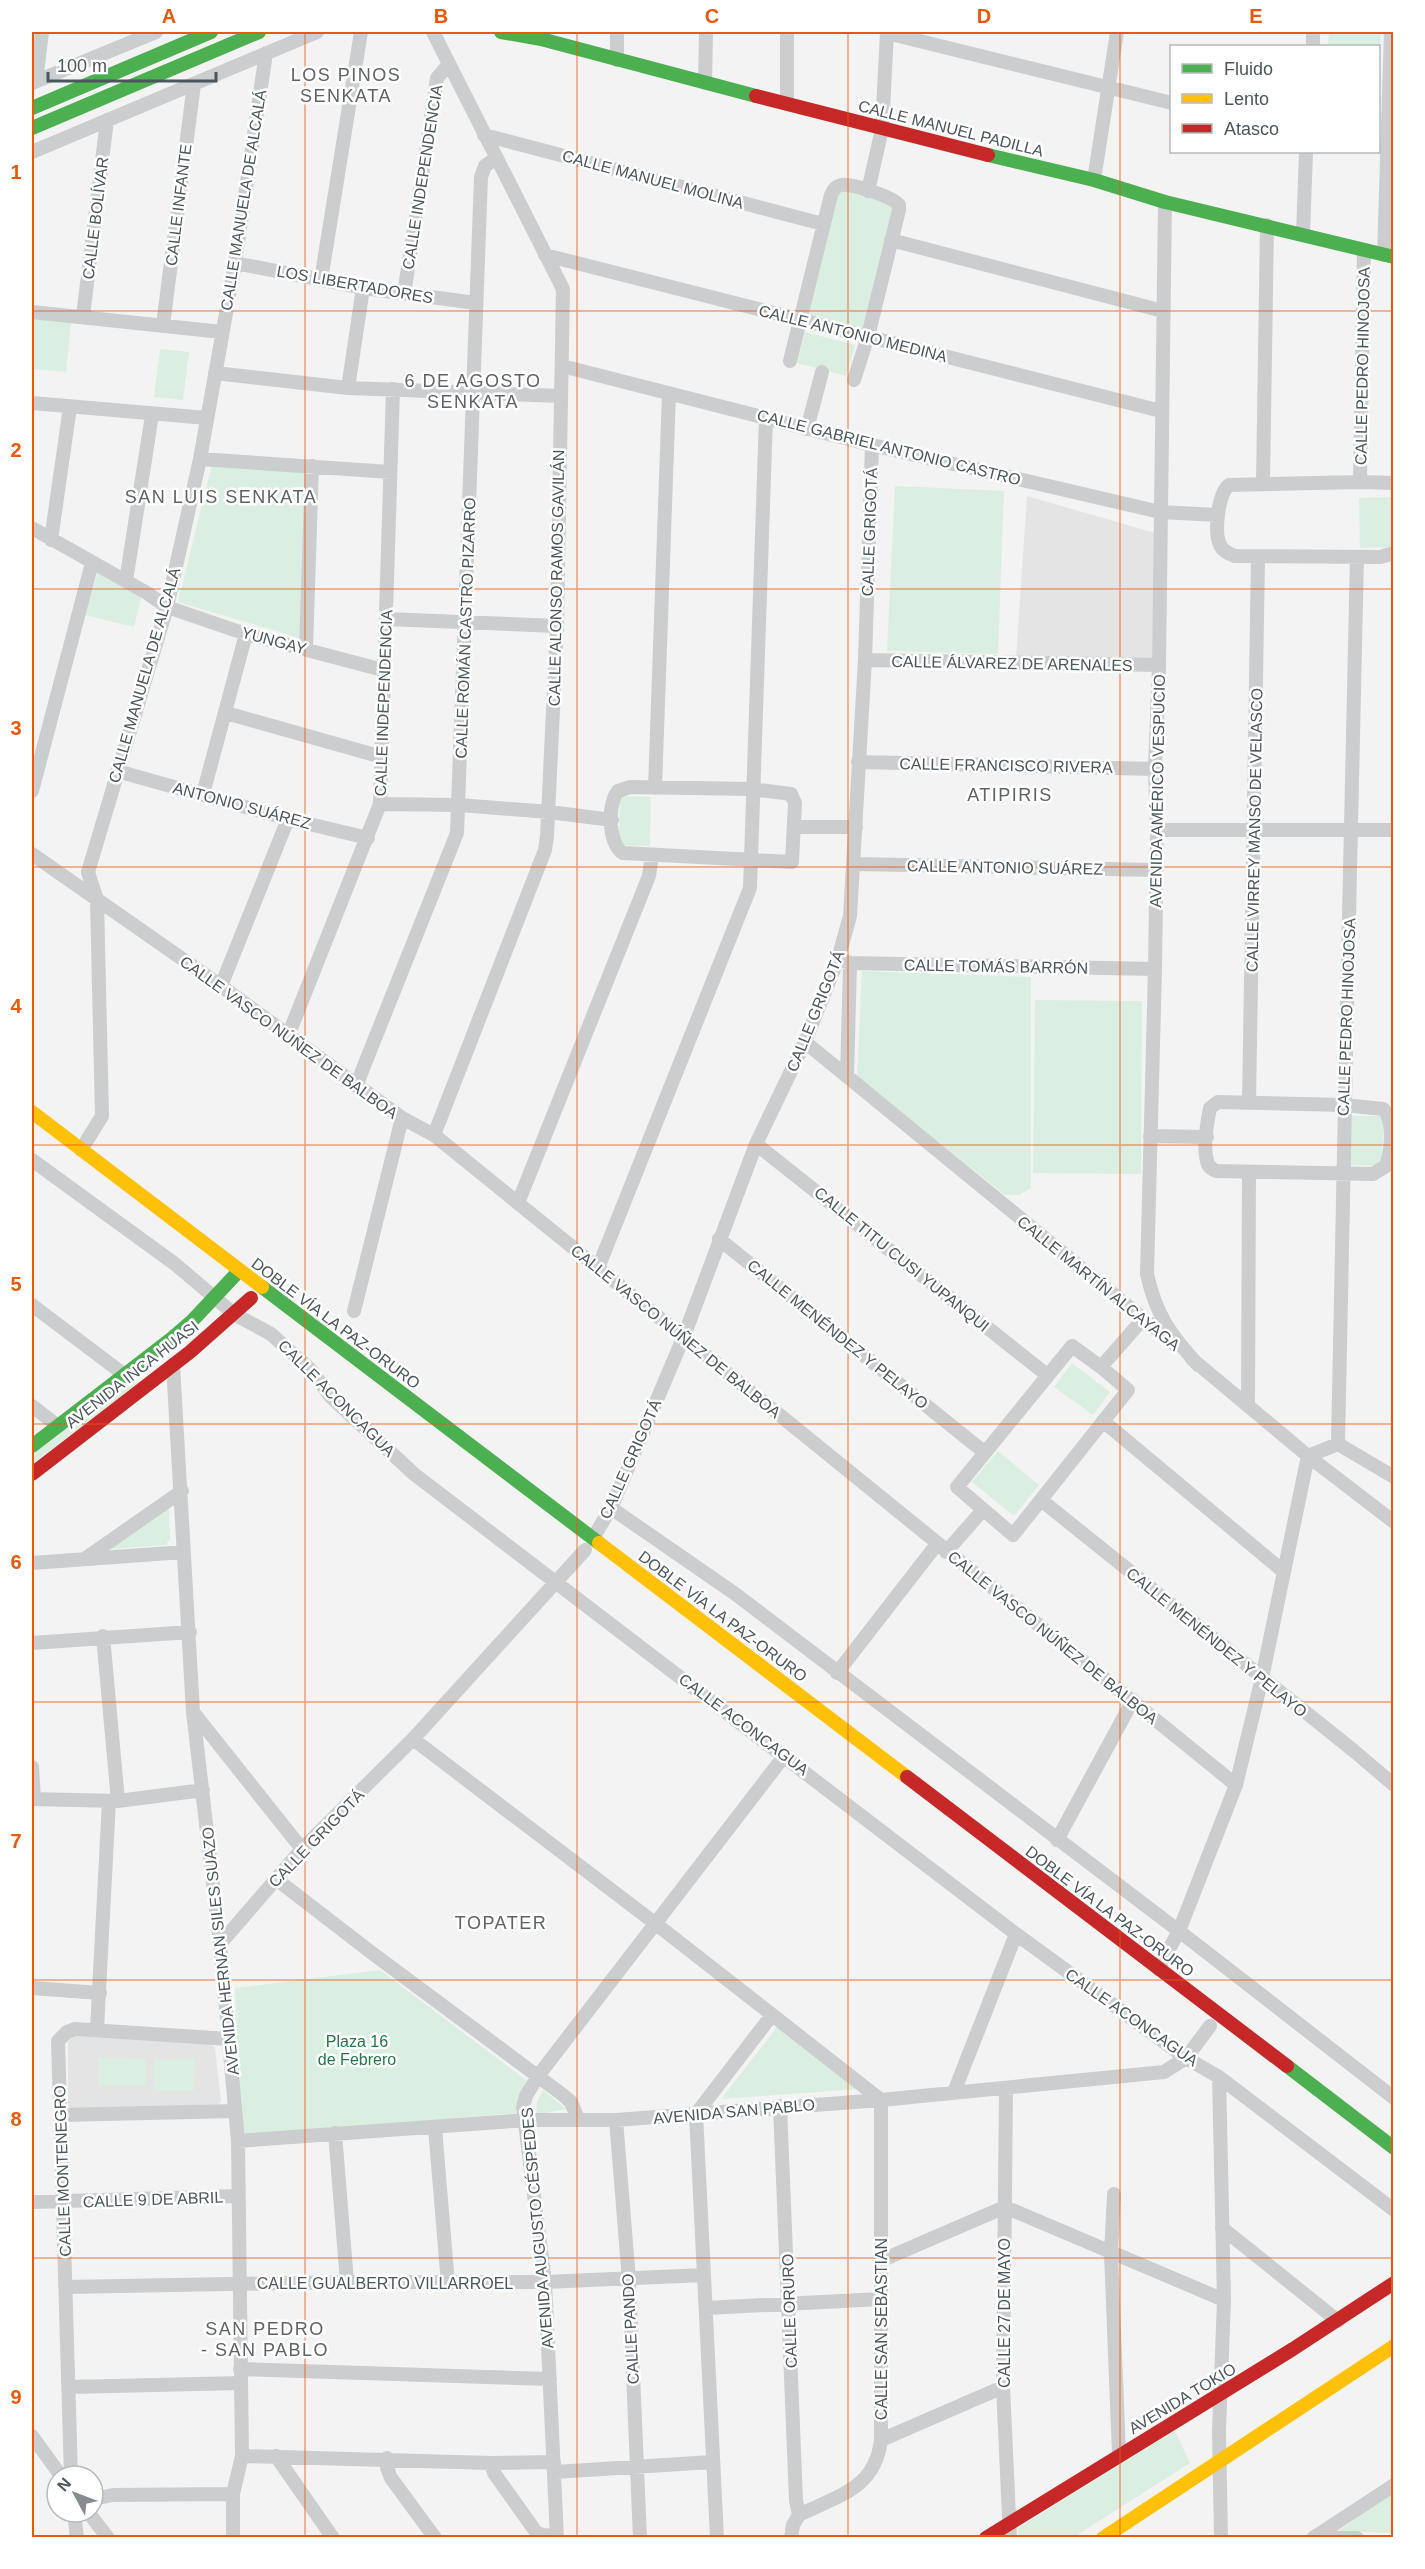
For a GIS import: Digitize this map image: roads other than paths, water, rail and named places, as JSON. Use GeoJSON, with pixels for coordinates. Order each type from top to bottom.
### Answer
{"type":"FeatureCollection","features":[{"type":"Feature","properties":{"kind":"main road"},"geometry":{"type":"LineString","coordinates":[[32,108],[211,32]]}},
{"type":"Feature","properties":{"kind":"main road"},"geometry":{"type":"LineString","coordinates":[[32,128],[259,32]]}},
{"type":"Feature","properties":{"kind":"main road","name":"CALLE MANUEL PADILLA"},"geometry":{"type":"LineString","coordinates":[[501,32],[540,35],[616,60],[882,129],[1095,180],[1165,202],[1389,256]]}},
{"type":"Feature","properties":{"kind":"main road","name":"DOBLE VÍA LA PAZ-ORURO"},"geometry":{"type":"LineString","coordinates":[[32,1112],[1394,2148]]}},
{"type":"Feature","properties":{"kind":"main road","name":"AVENIDA INCA HUASI"},"geometry":{"type":"LineString","coordinates":[[32,1446],[126,1376],[192,1321],[214,1298],[226,1279],[240,1271]]}},
{"type":"Feature","properties":{"kind":"main road","name":"DOBLE VÍA LA PAZ-ORURO"},"geometry":{"type":"LineString","coordinates":[[226,1279],[255,1302]]}},
{"type":"Feature","properties":{"kind":"main road","name":"AVENIDA INCA HUASI"},"geometry":{"type":"LineString","coordinates":[[32,1474],[173,1365],[234,1314],[255,1302]]}},
{"type":"Feature","properties":{"kind":"main road"},"geometry":{"type":"LineString","coordinates":[[137,1366],[151,1382]]}},
{"type":"Feature","properties":{"kind":"main road","name":"DOBLE VÍA LA PAZ-ORURO"},"geometry":{"type":"LineString","coordinates":[[580,1546],[1126,1961]]}},
{"type":"Feature","properties":{"kind":"main road","name":"AVENIDA TOKIO"},"geometry":{"type":"LineString","coordinates":[[986,2538],[1119,2454],[1221,2395],[1394,2283]]}},
{"type":"Feature","properties":{"kind":"main road"},"geometry":{"type":"LineString","coordinates":[[1108,2536],[1394,2346]]}},
{"type":"Feature","properties":{"kind":"street"},"geometry":{"type":"LineString","coordinates":[[34,82],[42,32]]}},
{"type":"Feature","properties":{"kind":"street"},"geometry":{"type":"LineString","coordinates":[[34,82],[125,38],[156,32]]}},
{"type":"Feature","properties":{"kind":"street"},"geometry":{"type":"LineString","coordinates":[[32,152],[316,32]]}},
{"type":"Feature","properties":{"kind":"street"},"geometry":{"type":"LineString","coordinates":[[321,280],[361,32]]}},
{"type":"Feature","properties":{"kind":"street","name":"CALLE ALONSO RAMOS GAVILÁN"},"geometry":{"type":"LineString","coordinates":[[433,32],[562,289],[557,626],[549,812],[545,850],[434,1135]]}},
{"type":"Feature","properties":{"kind":"street"},"geometry":{"type":"LineString","coordinates":[[616,60],[617,32]]}},
{"type":"Feature","properties":{"kind":"street"},"geometry":{"type":"LineString","coordinates":[[705,83],[706,32]]}},
{"type":"Feature","properties":{"kind":"street"},"geometry":{"type":"LineString","coordinates":[[787,32],[787,104]]}},
{"type":"Feature","properties":{"kind":"street"},"geometry":{"type":"LineString","coordinates":[[868,191],[882,129],[887,32],[1170,102]]}},
{"type":"Feature","properties":{"kind":"street"},"geometry":{"type":"LineString","coordinates":[[1095,180],[1117,32]]}},
{"type":"Feature","properties":{"kind":"street"},"geometry":{"type":"LineString","coordinates":[[1389,256],[1391,32]]}},
{"type":"Feature","properties":{"kind":"street","name":"CALLE MANUELA DE ALCALÁ"},"geometry":{"type":"LineString","coordinates":[[81,1150],[102,1116],[97,900],[88,872],[167,607],[200,459],[234,262],[266,54]]}},
{"type":"Feature","properties":{"kind":"street","name":"CALLE INDEPENDENCIA"},"geometry":{"type":"LineString","coordinates":[[404,294],[437,78],[449,64]]}},
{"type":"Feature","properties":{"kind":"street","name":"CALLE INFANTE"},"geometry":{"type":"LineString","coordinates":[[163,325],[194,84]]}},
{"type":"Feature","properties":{"kind":"street"},"geometry":{"type":"LineString","coordinates":[[1146,96],[1170,98]]}},
{"type":"Feature","properties":{"kind":"street","name":"CALLE BOLÍVAR"},"geometry":{"type":"LineString","coordinates":[[83,316],[107,120]]}},
{"type":"Feature","properties":{"kind":"street","name":"CALLE MANUEL MOLINA"},"geometry":{"type":"LineString","coordinates":[[484,135],[823,224]]}},
{"type":"Feature","properties":{"kind":"street"},"geometry":{"type":"LineString","coordinates":[[1303,234],[1306,153]]}},
{"type":"Feature","properties":{"kind":"street","name":"CALLE ROMÁN CASTRO PIZARRO"},"geometry":{"type":"LineString","coordinates":[[356,1086],[457,834],[481,177],[485,166],[496,158]]}},
{"type":"Feature","properties":{"kind":"street"},"geometry":{"type":"LineString","coordinates":[[790,361],[831,195],[837,187],[843,185],[868,191],[891,198],[899,206],[868,336],[854,380]]}},
{"type":"Feature","properties":{"kind":"street","name":"AVENIDA AMÉRICO VESPUCIO"},"geometry":{"type":"LineString","coordinates":[[1165,202],[1160,665],[1155,769],[1157,830],[1148,1274],[1153,1301],[1165,1324],[1198,1365]]}},
{"type":"Feature","properties":{"kind":"street"},"geometry":{"type":"LineString","coordinates":[[1263,483],[1267,225]]}},
{"type":"Feature","properties":{"kind":"street"},"geometry":{"type":"LineString","coordinates":[[891,240],[1163,311]]}},
{"type":"Feature","properties":{"kind":"street","name":"CALLE PEDRO HINOJOSA"},"geometry":{"type":"LineString","coordinates":[[1360,482],[1364,250]]}},
{"type":"Feature","properties":{"kind":"street","name":"CALLE ANTONIO MEDINA"},"geometry":{"type":"LineString","coordinates":[[545,255],[1161,411]]}},
{"type":"Feature","properties":{"kind":"street","name":"LOS LIBERTADORES"},"geometry":{"type":"LineString","coordinates":[[234,262],[363,288],[476,303]]}},
{"type":"Feature","properties":{"kind":"street"},"geometry":{"type":"LineString","coordinates":[[348,388],[363,288]]}},
{"type":"Feature","properties":{"kind":"street"},"geometry":{"type":"LineString","coordinates":[[32,312],[222,332]]}},
{"type":"Feature","properties":{"kind":"street","name":"CALLE GABRIEL ANTONIO CASTRO"},"geometry":{"type":"LineString","coordinates":[[562,366],[807,429],[1160,512],[1218,515]]}},
{"type":"Feature","properties":{"kind":"street"},"geometry":{"type":"LineString","coordinates":[[807,429],[822,372]]}},
{"type":"Feature","properties":{"kind":"street"},"geometry":{"type":"LineString","coordinates":[[215,373],[348,388],[560,396]]}},
{"type":"Feature","properties":{"kind":"street","name":"CALLE INDEPENDENCIA"},"geometry":{"type":"LineString","coordinates":[[288,1036],[380,804],[393,389]]}},
{"type":"Feature","properties":{"kind":"street"},"geometry":{"type":"LineString","coordinates":[[655,788],[669,393]]}},
{"type":"Feature","properties":{"kind":"street"},"geometry":{"type":"LineString","coordinates":[[32,403],[207,418]]}},
{"type":"Feature","properties":{"kind":"street"},"geometry":{"type":"LineString","coordinates":[[51,540],[70,407]]}},
{"type":"Feature","properties":{"kind":"street"},"geometry":{"type":"LineString","coordinates":[[126,581],[152,415]]}},
{"type":"Feature","properties":{"kind":"street"},"geometry":{"type":"LineString","coordinates":[[598,1268],[750,888],[766,417]]}},
{"type":"Feature","properties":{"kind":"street","name":"CALLE GRIGOTÁ"},"geometry":{"type":"LineString","coordinates":[[593,1538],[611,1508],[684,1336],[756,1144],[844,961],[854,864],[873,445]]}},
{"type":"Feature","properties":{"kind":"street"},"geometry":{"type":"LineString","coordinates":[[200,459],[390,472]]}},
{"type":"Feature","properties":{"kind":"street"},"geometry":{"type":"LineString","coordinates":[[306,648],[312,466]]}},
{"type":"Feature","properties":{"kind":"street"},"geometry":{"type":"LineString","coordinates":[[1394,483],[1229,485],[1222,493],[1218,515],[1218,537],[1223,549],[1235,556],[1258,558],[1380,557],[1394,553]]}},
{"type":"Feature","properties":{"kind":"street","name":"YUNGAY"},"geometry":{"type":"LineString","coordinates":[[32,528],[167,607],[246,634],[383,670]]}},
{"type":"Feature","properties":{"kind":"street","name":"CALLE PEDRO HINOJOSA"},"geometry":{"type":"LineString","coordinates":[[1338,1444],[1341,1173],[1353,830],[1357,557]]}},
{"type":"Feature","properties":{"kind":"street","name":"CALLE VIRREY MANSO DE VELASCO"},"geometry":{"type":"LineString","coordinates":[[1249,1102],[1258,558]]}},
{"type":"Feature","properties":{"kind":"street"},"geometry":{"type":"LineString","coordinates":[[32,791],[92,564]]}},
{"type":"Feature","properties":{"kind":"street"},"geometry":{"type":"LineString","coordinates":[[386,619],[557,626]]}},
{"type":"Feature","properties":{"kind":"street"},"geometry":{"type":"LineString","coordinates":[[203,794],[246,634]]}},
{"type":"Feature","properties":{"kind":"street","name":"CALLE ÁLVAREZ DE ARENALES"},"geometry":{"type":"LineString","coordinates":[[864,660],[1160,665]]}},
{"type":"Feature","properties":{"kind":"street"},"geometry":{"type":"LineString","coordinates":[[226,713],[381,757]]}},
{"type":"Feature","properties":{"kind":"street","name":"CALLE FRANCISCO RIVERA"},"geometry":{"type":"LineString","coordinates":[[858,762],[1155,769]]}},
{"type":"Feature","properties":{"kind":"street","name":"ANTONIO SUÁREZ"},"geometry":{"type":"LineString","coordinates":[[117,771],[288,819],[368,838]]}},
{"type":"Feature","properties":{"kind":"street"},"geometry":{"type":"LineString","coordinates":[[630,787],[752,789],[791,794],[795,802],[792,862],[623,853],[612,841],[612,801],[618,791],[630,787]]}},
{"type":"Feature","properties":{"kind":"street"},"geometry":{"type":"LineString","coordinates":[[380,804],[459,805],[549,812],[612,820]]}},
{"type":"Feature","properties":{"kind":"street"},"geometry":{"type":"LineString","coordinates":[[221,986],[288,819]]}},
{"type":"Feature","properties":{"kind":"street"},"geometry":{"type":"LineString","coordinates":[[794,827],[856,827]]}},
{"type":"Feature","properties":{"kind":"street"},"geometry":{"type":"LineString","coordinates":[[1157,830],[1394,830]]}},
{"type":"Feature","properties":{"kind":"street","name":"CALLE VASCO NÚÑEZ DE BALBOA"},"geometry":{"type":"LineString","coordinates":[[32,854],[221,986],[356,1086],[402,1118],[434,1135],[1236,1785]]}},
{"type":"Feature","properties":{"kind":"street"},"geometry":{"type":"LineString","coordinates":[[518,1203],[649,876],[652,855]]}},
{"type":"Feature","properties":{"kind":"street","name":"CALLE ANTONIO SUÁREZ"},"geometry":{"type":"LineString","coordinates":[[854,864],[1156,870]]}},
{"type":"Feature","properties":{"kind":"street"},"geometry":{"type":"LineString","coordinates":[[844,961],[847,1076]]}},
{"type":"Feature","properties":{"kind":"street","name":"CALLE TOMÁS BARRÓN"},"geometry":{"type":"LineString","coordinates":[[844,961],[1155,969]]}},
{"type":"Feature","properties":{"kind":"street","name":"CALLE MARTÍN ALCAYAGA"},"geometry":{"type":"LineString","coordinates":[[806,1042],[1308,1456],[1394,1522]]}},
{"type":"Feature","properties":{"kind":"street"},"geometry":{"type":"LineString","coordinates":[[1218,1102],[1249,1102],[1344,1104],[1383,1109],[1389,1118],[1392,1138],[1389,1159],[1381,1171],[1373,1174],[1223,1173],[1209,1167],[1207,1137],[1209,1112],[1212,1106],[1218,1102]]}},
{"type":"Feature","properties":{"kind":"street"},"geometry":{"type":"LineString","coordinates":[[354,1311],[402,1118]]}},
{"type":"Feature","properties":{"kind":"street"},"geometry":{"type":"LineString","coordinates":[[1150,1136],[1207,1137]]}},
{"type":"Feature","properties":{"kind":"street","name":"CALLE TITU CUSI YUPANQUI"},"geometry":{"type":"LineString","coordinates":[[756,1144],[1047,1375]]}},
{"type":"Feature","properties":{"kind":"street","name":"CALLE ACONCAGUA"},"geometry":{"type":"LineString","coordinates":[[32,1160],[175,1264],[234,1314],[271,1334],[285,1345],[312,1371],[330,1396],[414,1474],[785,1755],[1016,1934],[1186,2058],[1219,2077],[1394,2210]]}},
{"type":"Feature","properties":{"kind":"street"},"geometry":{"type":"LineString","coordinates":[[1248,1406],[1249,1172]]}},
{"type":"Feature","properties":{"kind":"street","name":"CALLE MENÉNDEZ Y PELAYO"},"geometry":{"type":"LineString","coordinates":[[719,1239],[984,1452]]}},
{"type":"Feature","properties":{"kind":"street"},"geometry":{"type":"LineString","coordinates":[[32,1305],[126,1376]]}},
{"type":"Feature","properties":{"kind":"street"},"geometry":{"type":"LineString","coordinates":[[1101,1367],[1143,1319]]}},
{"type":"Feature","properties":{"kind":"street"},"geometry":{"type":"LineString","coordinates":[[1072,1346],[1128,1390],[1013,1535],[982,1511],[957,1487],[1047,1375],[1072,1346]]}},
{"type":"Feature","properties":{"kind":"street","name":"AVENIDA HERNAN SILES SUAZO"},"geometry":{"type":"LineString","coordinates":[[173,1365],[193,1712],[220,1944],[238,2141],[242,2456],[233,2494],[233,2538]]}},
{"type":"Feature","properties":{"kind":"street"},"geometry":{"type":"LineString","coordinates":[[32,1406],[58,1426]]}},
{"type":"Feature","properties":{"kind":"street"},"geometry":{"type":"LineString","coordinates":[[1103,1421],[1284,1572]]}},
{"type":"Feature","properties":{"kind":"street"},"geometry":{"type":"LineString","coordinates":[[1158,1969],[1179,1931],[1236,1785],[1262,1678],[1308,1456],[1338,1444],[1394,1477]]}},
{"type":"Feature","properties":{"kind":"street"},"geometry":{"type":"LineString","coordinates":[[84,1559],[182,1491]]}},
{"type":"Feature","properties":{"kind":"street","name":"CALLE MENÉNDEZ Y PELAYO"},"geometry":{"type":"LineString","coordinates":[[1041,1500],[1354,1750],[1394,1785]]}},
{"type":"Feature","properties":{"kind":"street"},"geometry":{"type":"LineString","coordinates":[[611,1508],[693,1563],[1179,1931],[1394,2098]]}},
{"type":"Feature","properties":{"kind":"street"},"geometry":{"type":"LineString","coordinates":[[837,1673],[941,1548],[982,1511]]}},
{"type":"Feature","properties":{"kind":"street","name":"CALLE GRIGOTÁ"},"geometry":{"type":"LineString","coordinates":[[220,1944],[302,1849],[413,1739],[557,1583],[580,1546]]}},
{"type":"Feature","properties":{"kind":"street"},"geometry":{"type":"LineString","coordinates":[[32,1563],[184,1552]]}},
{"type":"Feature","properties":{"kind":"street"},"geometry":{"type":"LineString","coordinates":[[32,1643],[103,1636],[190,1632]]}},
{"type":"Feature","properties":{"kind":"street"},"geometry":{"type":"LineString","coordinates":[[97,2029],[113,1801],[103,1636]]}},
{"type":"Feature","properties":{"kind":"street"},"geometry":{"type":"LineString","coordinates":[[1057,1840],[1133,1700]]}},
{"type":"Feature","properties":{"kind":"street"},"geometry":{"type":"LineString","coordinates":[[193,1712],[302,1849]]}},
{"type":"Feature","properties":{"kind":"street"},"geometry":{"type":"LineString","coordinates":[[413,1739],[656,1924],[881,2100]]}},
{"type":"Feature","properties":{"kind":"street","name":"AVENIDA AUGUSTO CÉSPEDES"},"geometry":{"type":"LineString","coordinates":[[557,2537],[545,2283],[523,2107],[526,2096],[538,2076],[785,1755]]}},
{"type":"Feature","properties":{"kind":"street"},"geometry":{"type":"LineString","coordinates":[[32,1767],[33,1799],[113,1801],[203,1790]]}},
{"type":"Feature","properties":{"kind":"street"},"geometry":{"type":"LineString","coordinates":[[276,1879],[538,2076],[570,2102],[578,2119]]}},
{"type":"Feature","properties":{"kind":"street"},"geometry":{"type":"LineString","coordinates":[[954,2092],[1016,1934]]}},
{"type":"Feature","properties":{"kind":"street"},"geometry":{"type":"LineString","coordinates":[[32,1988],[100,1993]]}},
{"type":"Feature","properties":{"kind":"street"},"geometry":{"type":"LineString","coordinates":[[717,2538],[696,2114],[772,2015]]}},
{"type":"Feature","properties":{"kind":"street","name":"AVENIDA SAN PABLO"},"geometry":{"type":"LineString","coordinates":[[238,2141],[526,2120],[616,2120],[881,2100],[1164,2072],[1186,2058],[1210,2026]]}},
{"type":"Feature","properties":{"kind":"street","name":"CALLE MONTENEGRO"},"geometry":{"type":"LineString","coordinates":[[71,2464],[58,2041],[67,2032],[75,2029],[229,2038]]}},
{"type":"Feature","properties":{"kind":"street"},"geometry":{"type":"LineString","coordinates":[[1219,2077],[1224,2300],[1220,2462],[1221,2538]]}},
{"type":"Feature","properties":{"kind":"street","name":"CALLE 27 DE MAYO"},"geometry":{"type":"LineString","coordinates":[[1006,2088],[1003,2387],[1010,2538]]}},
{"type":"Feature","properties":{"kind":"street","name":"CALLE SAN SEBASTIAN"},"geometry":{"type":"LineString","coordinates":[[799,2515],[864,2481],[876,2465],[881,2440],[881,2100]]}},
{"type":"Feature","properties":{"kind":"street","name":"CALLE ORURO"},"geometry":{"type":"LineString","coordinates":[[780,2106],[796,2500],[799,2515]]}},
{"type":"Feature","properties":{"kind":"street"},"geometry":{"type":"LineString","coordinates":[[62,2115],[235,2111]]}},
{"type":"Feature","properties":{"kind":"street","name":"CALLE PANDO"},"geometry":{"type":"LineString","coordinates":[[616,2120],[629,2280],[640,2538]]}},
{"type":"Feature","properties":{"kind":"street"},"geometry":{"type":"LineString","coordinates":[[435,2128],[448,2284]]}},
{"type":"Feature","properties":{"kind":"street"},"geometry":{"type":"LineString","coordinates":[[335,2133],[347,2282]]}},
{"type":"Feature","properties":{"kind":"street"},"geometry":{"type":"LineString","coordinates":[[1114,2194],[1111,2253],[1119,2454]]}},
{"type":"Feature","properties":{"kind":"street","name":"CALLE 9 DE ABRIL"},"geometry":{"type":"LineString","coordinates":[[32,2202],[238,2196]]}},
{"type":"Feature","properties":{"kind":"street"},"geometry":{"type":"LineString","coordinates":[[880,2261],[1005,2207],[1224,2300]]}},
{"type":"Feature","properties":{"kind":"street"},"geometry":{"type":"LineString","coordinates":[[1222,2228],[1338,2321]]}},
{"type":"Feature","properties":{"kind":"street","name":"CALLE GUALBERTO VILLARROEL"},"geometry":{"type":"LineString","coordinates":[[66,2287],[347,2282],[545,2283],[704,2275]]}},
{"type":"Feature","properties":{"kind":"street"},"geometry":{"type":"LineString","coordinates":[[706,2308],[881,2299]]}},
{"type":"Feature","properties":{"kind":"street"},"geometry":{"type":"LineString","coordinates":[[240,2369],[550,2379]]}},
{"type":"Feature","properties":{"kind":"street"},"geometry":{"type":"LineString","coordinates":[[69,2387],[241,2383]]}},
{"type":"Feature","properties":{"kind":"street"},"geometry":{"type":"LineString","coordinates":[[881,2440],[1003,2387]]}},
{"type":"Feature","properties":{"kind":"street"},"geometry":{"type":"LineString","coordinates":[[32,2436],[52,2464]]}},
{"type":"Feature","properties":{"kind":"street"},"geometry":{"type":"LineString","coordinates":[[242,2456],[387,2458],[555,2467],[712,2462]]}},
{"type":"Feature","properties":{"kind":"street"},"geometry":{"type":"LineString","coordinates":[[276,2456],[333,2538]]}},
{"type":"Feature","properties":{"kind":"street"},"geometry":{"type":"LineString","coordinates":[[387,2458],[387,2468],[392,2478],[435,2538]]}},
{"type":"Feature","properties":{"kind":"street"},"geometry":{"type":"LineString","coordinates":[[491,2463],[494,2473],[536,2532],[557,2537]]}},
{"type":"Feature","properties":{"kind":"street"},"geometry":{"type":"LineString","coordinates":[[1313,2537],[1394,2485]]}},
{"type":"Feature","properties":{"kind":"street"},"geometry":{"type":"LineString","coordinates":[[105,2497],[233,2494]]}},
{"type":"Feature","properties":{"kind":"street"},"geometry":{"type":"LineString","coordinates":[[791,2538],[793,2524],[799,2515]]}},
{"type":"Feature","properties":{"kind":"street"},"geometry":{"type":"LineString","coordinates":[[97,2524],[108,2538]]}},
{"type":"Feature","properties":{"kind":"street"},"geometry":{"type":"LineString","coordinates":[[1313,2537],[1357,2538]]}},
{"type":"Feature","properties":{"kind":"district","name":"LOS PINOS SENKATA"},"geometry":{"type":"Point","coordinates":[346,85]}},
{"type":"Feature","properties":{"kind":"district","name":"6 DE AGOSTO SENKATA"},"geometry":{"type":"Point","coordinates":[473,391]}},
{"type":"Feature","properties":{"kind":"district","name":"SAN LUIS SENKATA"},"geometry":{"type":"Point","coordinates":[221,497]}},
{"type":"Feature","properties":{"kind":"district","name":"ATIPIRIS"},"geometry":{"type":"Point","coordinates":[1010,795]}},
{"type":"Feature","properties":{"kind":"district","name":"TOPATER"},"geometry":{"type":"Point","coordinates":[501,1923]}},
{"type":"Feature","properties":{"kind":"district","name":"SAN PEDRO - SAN PABLO"},"geometry":{"type":"Point","coordinates":[265,2339]}},
{"type":"Feature","properties":{"kind":"park label","name":"Plaza 16 de Febrero"},"geometry":{"type":"Point","coordinates":[357,2050]}}]}
